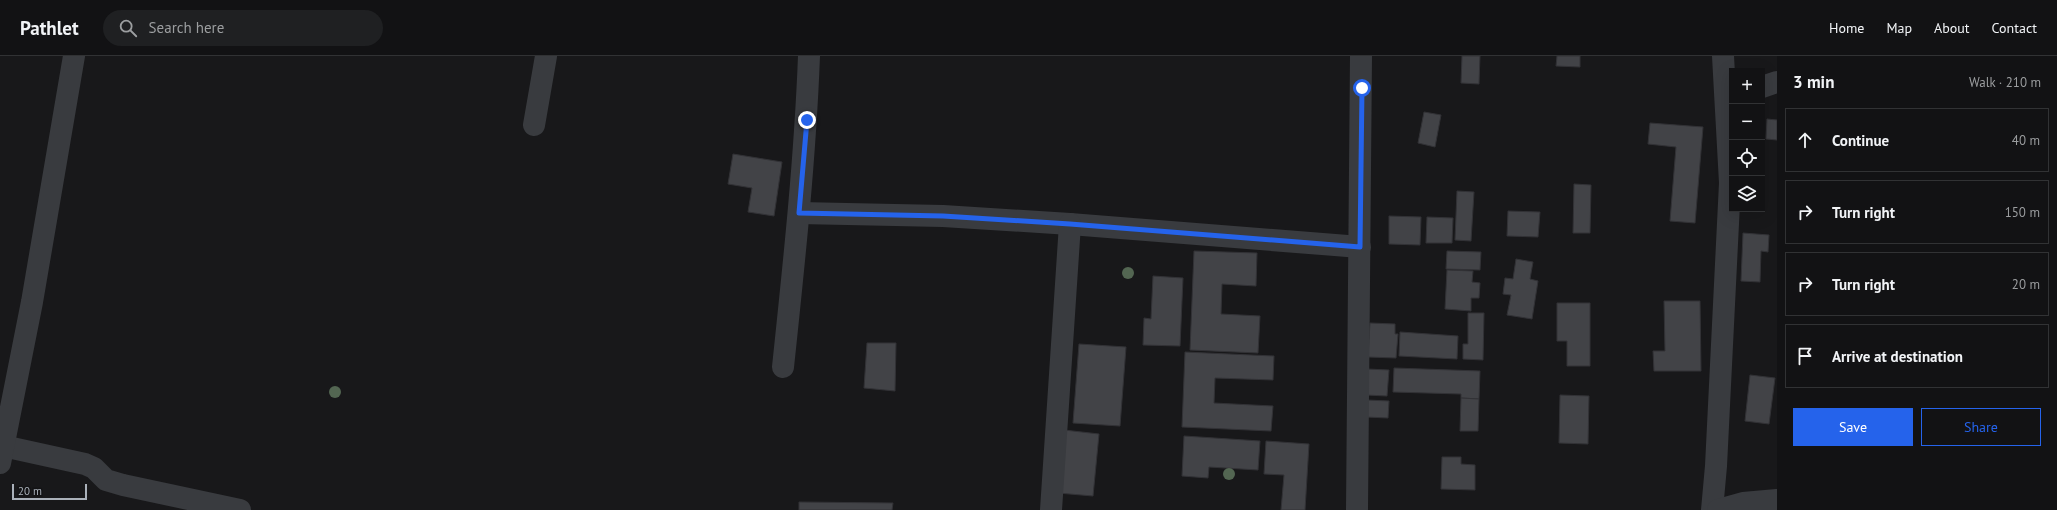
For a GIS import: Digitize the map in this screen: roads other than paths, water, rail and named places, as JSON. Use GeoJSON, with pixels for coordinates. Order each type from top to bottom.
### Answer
{"type":"FeatureCollection","features":[{"type":"Feature","properties":{"kind":"street"},"geometry":{"type":"LineString","coordinates":[[74,56],[32,302],[1,455],[85,464],[94,468],[106,480],[240,510]]}},
{"type":"Feature","properties":{"kind":"street"},"geometry":{"type":"LineString","coordinates":[[534,125],[546,56]]}},
{"type":"Feature","properties":{"kind":"street"},"geometry":{"type":"LineString","coordinates":[[782,367],[799,213],[807,120],[809,56]]}},
{"type":"Feature","properties":{"kind":"street"},"geometry":{"type":"LineString","coordinates":[[1357,510],[1361,56]]}},
{"type":"Feature","properties":{"kind":"street"},"geometry":{"type":"LineString","coordinates":[[1712,510],[1716,466],[1729,229],[1730,183],[1728,98],[1723,56]]}},
{"type":"Feature","properties":{"kind":"street"},"geometry":{"type":"LineString","coordinates":[[1765,86],[1777,82]]}},
{"type":"Feature","properties":{"kind":"street"},"geometry":{"type":"LineString","coordinates":[[799,213],[943,216],[1070,224],[1360,247]]}},
{"type":"Feature","properties":{"kind":"street"},"geometry":{"type":"LineString","coordinates":[[1051,510],[1070,224]]}},
{"type":"Feature","properties":{"kind":"street"},"geometry":{"type":"LineString","coordinates":[[1718,510],[1742,503],[1777,500]]}}]}
